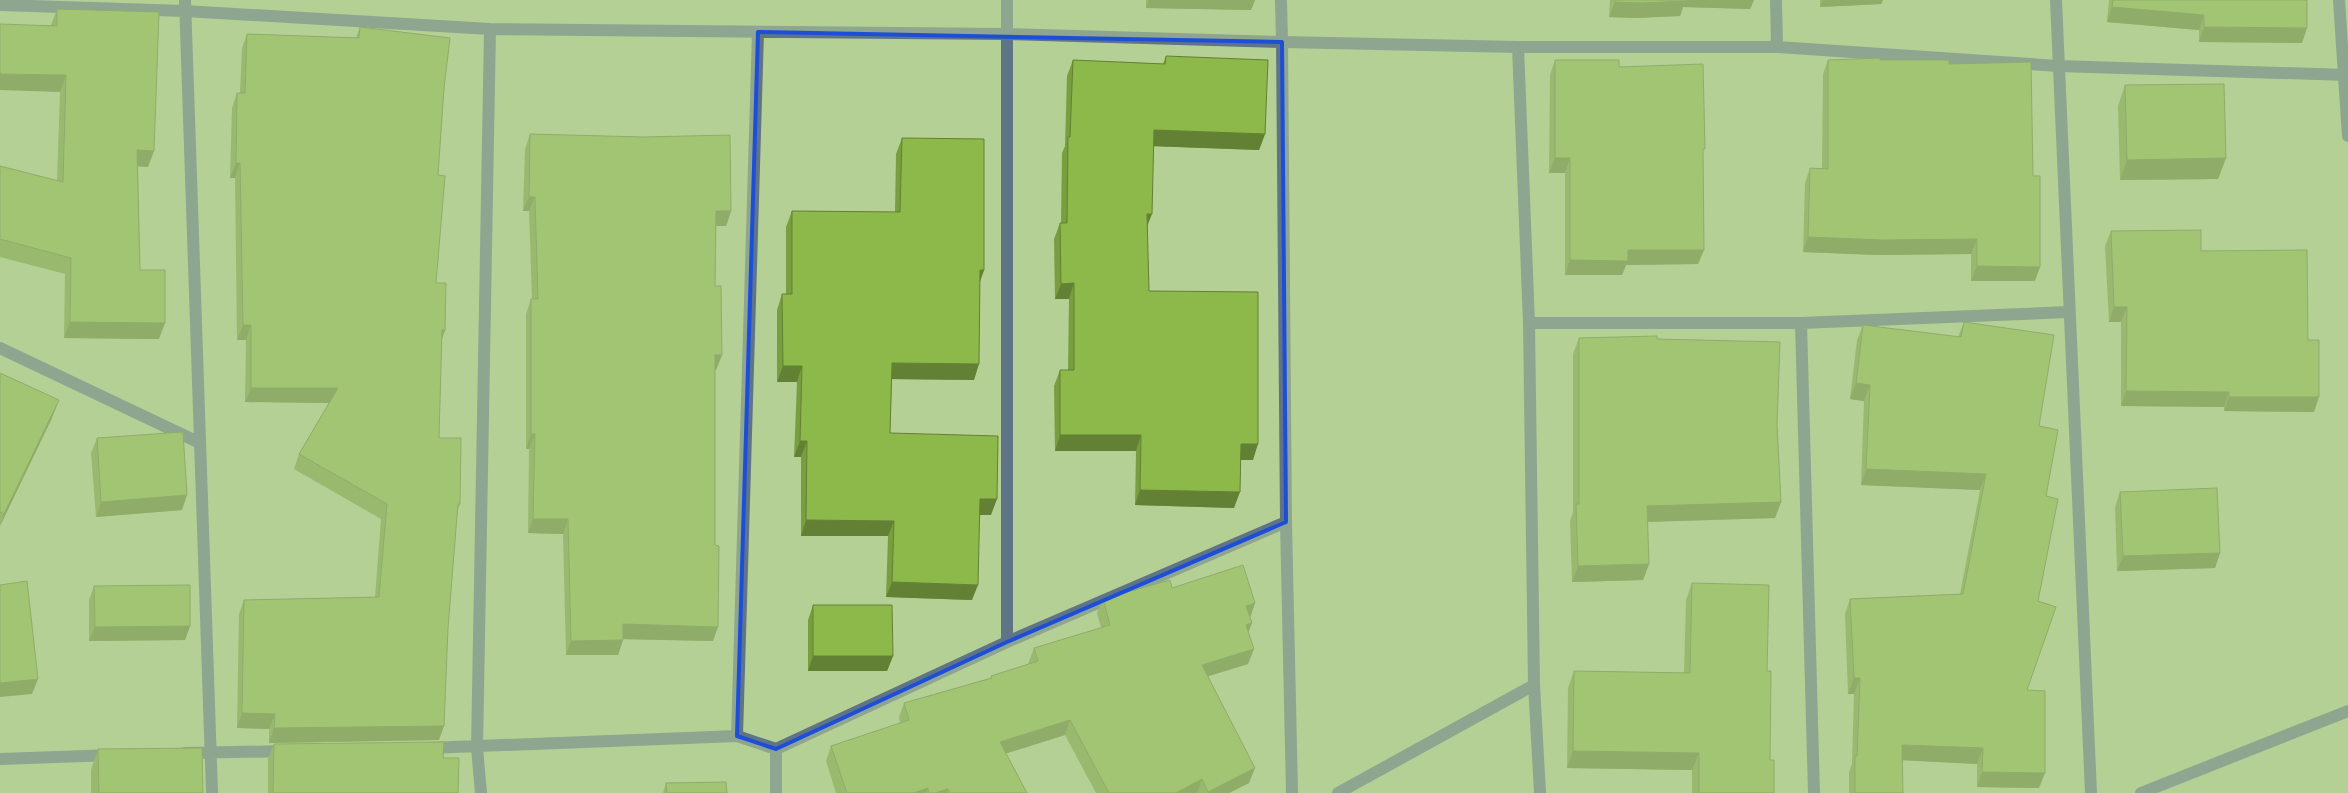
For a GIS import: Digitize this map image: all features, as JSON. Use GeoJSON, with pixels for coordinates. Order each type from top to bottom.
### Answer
{"type":"FeatureCollection","features":[{"type":"Feature","properties":{"kind":"street"},"geometry":{"type":"LineString","coordinates":[[1007,0],[1007,642]]}},
{"type":"Feature","properties":{"kind":"street"},"geometry":{"type":"LineString","coordinates":[[1281,0],[1286,522],[1292,793]]}},
{"type":"Feature","properties":{"kind":"street"},"geometry":{"type":"LineString","coordinates":[[1776,0],[1777,47]]}},
{"type":"Feature","properties":{"kind":"street"},"geometry":{"type":"LineString","coordinates":[[2056,0],[2091,793]]}},
{"type":"Feature","properties":{"kind":"street"},"geometry":{"type":"LineString","coordinates":[[2339,0],[2346,75],[2348,136]]}},
{"type":"Feature","properties":{"kind":"street"},"geometry":{"type":"LineString","coordinates":[[0,5],[185,6],[490,28],[1006,34],[1518,47],[1777,47],[2058,66],[2346,75]]}},
{"type":"Feature","properties":{"kind":"street"},"geometry":{"type":"LineString","coordinates":[[185,6],[212,793]]}},
{"type":"Feature","properties":{"kind":"street"},"geometry":{"type":"LineString","coordinates":[[481,793],[478,748],[490,28]]}},
{"type":"Feature","properties":{"kind":"street"},"geometry":{"type":"LineString","coordinates":[[737,736],[758,32]]}},
{"type":"Feature","properties":{"kind":"street"},"geometry":{"type":"LineString","coordinates":[[1518,47],[1529,323],[1534,685],[1540,793]]}},
{"type":"Feature","properties":{"kind":"street"},"geometry":{"type":"LineString","coordinates":[[1529,323],[1801,323],[2069,312]]}},
{"type":"Feature","properties":{"kind":"street"},"geometry":{"type":"LineString","coordinates":[[1801,323],[1814,793]]}},
{"type":"Feature","properties":{"kind":"street"},"geometry":{"type":"LineString","coordinates":[[0,348],[200,443]]}},
{"type":"Feature","properties":{"kind":"street"},"geometry":{"type":"LineString","coordinates":[[418,748],[478,748],[737,736],[776,749],[1007,642],[1286,522]]}},
{"type":"Feature","properties":{"kind":"street"},"geometry":{"type":"LineString","coordinates":[[1338,793],[1534,685]]}},
{"type":"Feature","properties":{"kind":"street"},"geometry":{"type":"LineString","coordinates":[[2141,793],[2348,711]]}},
{"type":"Feature","properties":{"kind":"street"},"geometry":{"type":"LineString","coordinates":[[776,749],[776,793]]}},
{"type":"Feature","properties":{"kind":"street"},"geometry":{"type":"LineString","coordinates":[[173,753],[300,750]]}},
{"type":"Feature","properties":{"kind":"street"},"geometry":{"type":"LineString","coordinates":[[0,759],[125,755]]}},
{"type":"Feature","properties":{"kind":"highlighted area"},"geometry":{"type":"Polygon","coordinates":[[[758,32],[1282,42],[1286,522],[1007,642],[776,749],[737,736],[758,32]]]}},
{"type":"Feature","properties":{"kind":"building"},"geometry":{"type":"Polygon","coordinates":[[[1615,0],[1686,1],[1642,3],[1615,2],[1615,0]]]}},
{"type":"Feature","properties":{"kind":"building"},"geometry":{"type":"Polygon","coordinates":[[[2113,0],[2307,0],[2307,28],[2204,27],[2204,15],[2112,7],[2113,0]]]}},
{"type":"Feature","properties":{"kind":"building"},"geometry":{"type":"Polygon","coordinates":[[[57,9],[159,12],[154,151],[137,150],[140,270],[165,270],[165,323],[70,322],[71,258],[0,239],[0,166],[63,182],[66,75],[0,74],[0,24],[57,26],[57,9]]]}},
{"type":"Feature","properties":{"kind":"building"},"geometry":{"type":"Polygon","coordinates":[[[360,27],[450,38],[444,88],[438,175],[445,176],[436,283],[446,283],[445,330],[442,330],[439,438],[461,438],[460,504],[458,504],[448,628],[444,726],[274,728],[275,714],[242,713],[244,600],[379,597],[387,504],[299,454],[338,388],[251,388],[251,325],[243,325],[240,163],[236,163],[237,93],[245,93],[247,34],[359,38],[360,27]]]}},
{"type":"Feature","properties":{"kind":"building"},"geometry":{"type":"Polygon","coordinates":[[[1166,56],[1268,60],[1265,134],[1154,130],[1152,214],[1147,214],[1149,291],[1258,292],[1258,444],[1241,444],[1240,492],[1140,490],[1141,435],[1060,435],[1060,370],[1074,370],[1074,283],[1061,284],[1060,223],[1067,223],[1068,137],[1070,137],[1073,60],[1165,64],[1166,56]]]}},
{"type":"Feature","properties":{"kind":"building"},"geometry":{"type":"Polygon","coordinates":[[[1880,58],[1880,60],[1949,60],[1949,64],[2031,62],[2033,176],[2040,176],[2040,267],[1977,266],[1977,239],[1883,240],[1808,237],[1810,168],[1828,169],[1828,60],[1880,58]]]}},
{"type":"Feature","properties":{"kind":"building"},"geometry":{"type":"Polygon","coordinates":[[[1555,60],[1619,60],[1619,67],[1703,64],[1705,149],[1703,149],[1704,250],[1628,250],[1628,261],[1570,260],[1570,158],[1555,158],[1555,60]]]}},
{"type":"Feature","properties":{"kind":"building"},"geometry":{"type":"Polygon","coordinates":[[[2224,84],[2226,158],[2127,160],[2125,85],[2224,84]]]}},
{"type":"Feature","properties":{"kind":"building"},"geometry":{"type":"Polygon","coordinates":[[[530,134],[643,137],[730,135],[731,211],[716,211],[715,286],[721,286],[722,355],[715,355],[715,545],[719,546],[718,627],[623,624],[623,640],[571,641],[568,519],[533,519],[535,434],[531,434],[531,299],[538,299],[535,197],[529,197],[530,134]]]}},
{"type":"Feature","properties":{"kind":"building"},"geometry":{"type":"Polygon","coordinates":[[[902,138],[984,139],[984,270],[980,270],[979,364],[892,363],[890,433],[998,436],[997,499],[980,499],[978,585],[892,582],[894,521],[806,520],[807,441],[800,441],[802,366],[783,366],[782,294],[792,294],[792,211],[900,212],[902,138]]]}},
{"type":"Feature","properties":{"kind":"building"},"geometry":{"type":"Polygon","coordinates":[[[2201,230],[2201,251],[2307,250],[2308,340],[2319,340],[2319,397],[2229,397],[2229,392],[2126,391],[2127,307],[2114,307],[2111,231],[2201,230]]]}},
{"type":"Feature","properties":{"kind":"building"},"geometry":{"type":"Polygon","coordinates":[[[1964,322],[2054,335],[2039,426],[2058,430],[2046,496],[2058,499],[2038,601],[2056,607],[2027,690],[2045,691],[2045,773],[1982,772],[1983,748],[1902,745],[1903,793],[1855,793],[1855,756],[1857,756],[1860,678],[1854,678],[1850,599],[1963,594],[1986,474],[1866,469],[1870,385],[1856,383],[1863,325],[1961,337],[1964,322]]]}},
{"type":"Feature","properties":{"kind":"building"},"geometry":{"type":"Polygon","coordinates":[[[1657,336],[1657,339],[1780,342],[1777,425],[1781,502],[1647,506],[1649,564],[1578,566],[1576,504],[1579,504],[1579,338],[1657,336]]]}},
{"type":"Feature","properties":{"kind":"building"},"geometry":{"type":"Polygon","coordinates":[[[0,373],[59,400],[4,514],[0,512],[0,373]]]}},
{"type":"Feature","properties":{"kind":"building"},"geometry":{"type":"Polygon","coordinates":[[[183,432],[187,495],[101,502],[97,438],[183,432]]]}},
{"type":"Feature","properties":{"kind":"building"},"geometry":{"type":"Polygon","coordinates":[[[2217,488],[2220,553],[2123,556],[2120,492],[2217,488]]]}},
{"type":"Feature","properties":{"kind":"building"},"geometry":{"type":"Polygon","coordinates":[[[1243,565],[1255,603],[1246,606],[1252,623],[1246,625],[1254,649],[1202,665],[1255,768],[1208,792],[1202,779],[1176,793],[1109,793],[1070,720],[1000,742],[1027,793],[950,793],[948,789],[929,793],[928,788],[913,793],[847,793],[831,746],[909,720],[904,703],[992,678],[991,676],[1038,661],[1034,648],[1110,625],[1103,599],[1170,580],[1172,588],[1243,565]]]}},
{"type":"Feature","properties":{"kind":"building"},"geometry":{"type":"Polygon","coordinates":[[[27,581],[38,679],[0,683],[0,585],[27,581]]]}},
{"type":"Feature","properties":{"kind":"building"},"geometry":{"type":"Polygon","coordinates":[[[1692,583],[1769,585],[1767,671],[1771,671],[1770,760],[1774,760],[1774,793],[1699,793],[1699,753],[1573,751],[1574,671],[1690,673],[1692,583]]]}},
{"type":"Feature","properties":{"kind":"building"},"geometry":{"type":"Polygon","coordinates":[[[190,585],[190,626],[95,627],[94,586],[190,585]]]}},
{"type":"Feature","properties":{"kind":"building"},"geometry":{"type":"Polygon","coordinates":[[[813,605],[892,605],[893,656],[813,656],[813,605]]]}},
{"type":"Feature","properties":{"kind":"building"},"geometry":{"type":"Polygon","coordinates":[[[444,742],[443,758],[459,758],[458,793],[273,793],[274,744],[444,742]]]}},
{"type":"Feature","properties":{"kind":"building"},"geometry":{"type":"Polygon","coordinates":[[[202,748],[203,793],[99,793],[98,749],[202,748]]]}},
{"type":"Feature","properties":{"kind":"building"},"geometry":{"type":"Polygon","coordinates":[[[726,782],[727,793],[667,793],[666,783],[726,782]]]}}]}
